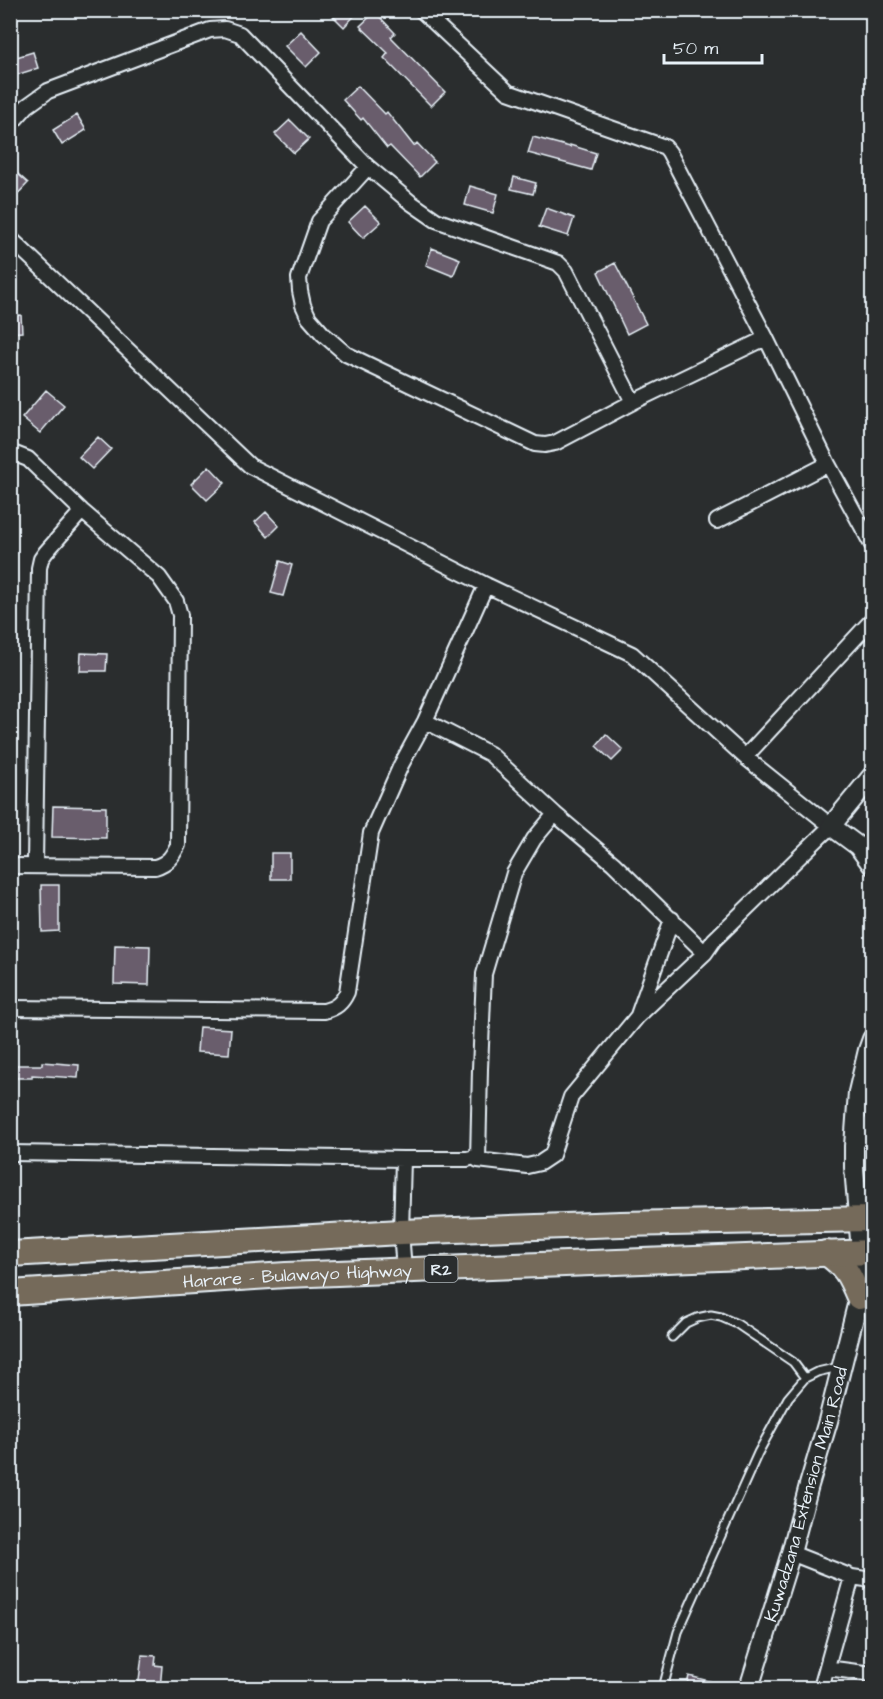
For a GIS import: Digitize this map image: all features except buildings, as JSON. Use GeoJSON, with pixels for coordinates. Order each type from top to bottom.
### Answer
{"type":"FeatureCollection","features":[{"type":"Feature","properties":{"kind":"highway","name":"R2"},"geometry":{"type":"LineString","coordinates":[[10,1254],[401,1232],[621,1224],[866,1219]]}},
{"type":"Feature","properties":{"kind":"highway","name":"Harare - Bulawayo Highway"},"geometry":{"type":"LineString","coordinates":[[10,1293],[286,1275],[867,1252]]}},
{"type":"Feature","properties":{"kind":"highway"},"geometry":{"type":"LineString","coordinates":[[826,1253],[866,1288]]}},
{"type":"Feature","properties":{"kind":"street"},"geometry":{"type":"LineString","coordinates":[[420,10],[508,92],[665,147],[766,338],[828,464],[873,545]]}},
{"type":"Feature","properties":{"kind":"street"},"geometry":{"type":"LineString","coordinates":[[10,125],[27,106],[48,91],[210,30],[225,29],[240,34],[368,167],[410,202],[436,220],[558,263],[571,281],[633,402]]}},
{"type":"Feature","properties":{"kind":"street"},"geometry":{"type":"LineString","coordinates":[[368,167],[320,221],[299,278],[303,305],[309,318],[346,354],[535,444],[555,443],[633,402],[766,338]]}},
{"type":"Feature","properties":{"kind":"street"},"geometry":{"type":"LineString","coordinates":[[10,238],[250,466],[486,585],[632,654],[745,757],[858,846],[873,864]]}},
{"type":"Feature","properties":{"kind":"street"},"geometry":{"type":"LineString","coordinates":[[10,452],[28,459],[82,511],[159,577],[176,601],[180,615],[178,845],[172,857],[166,864],[155,867],[10,866]]}},
{"type":"Feature","properties":{"kind":"street"},"geometry":{"type":"LineString","coordinates":[[717,521],[828,464]]}},
{"type":"Feature","properties":{"kind":"street"},"geometry":{"type":"LineString","coordinates":[[35,866],[39,568],[46,552],[82,511]]}},
{"type":"Feature","properties":{"kind":"street"},"geometry":{"type":"LineString","coordinates":[[10,1008],[324,1011],[340,1004],[347,992],[371,833],[401,765],[425,721],[486,585]]}},
{"type":"Feature","properties":{"kind":"street"},"geometry":{"type":"LineString","coordinates":[[745,757],[873,620]]}},
{"type":"Feature","properties":{"kind":"street"},"geometry":{"type":"LineString","coordinates":[[425,721],[490,754],[613,863],[705,954]]}},
{"type":"Feature","properties":{"kind":"street"},"geometry":{"type":"LineString","coordinates":[[10,1153],[403,1159],[475,1157],[478,1160],[527,1167],[540,1163],[552,1155],[571,1097],[637,1017],[705,954],[714,940],[831,826],[873,776]]}},
{"type":"Feature","properties":{"kind":"street"},"geometry":{"type":"LineString","coordinates":[[478,1160],[484,974],[514,873],[534,839],[555,814]]}},
{"type":"Feature","properties":{"kind":"street"},"geometry":{"type":"LineString","coordinates":[[637,1017],[672,919]]}},
{"type":"Feature","properties":{"kind":"street","name":"Kuwadzana Extension Main Road"},"geometry":{"type":"LineString","coordinates":[[749,1689],[791,1553],[866,1288],[866,1219],[854,1167],[854,1146],[858,1092],[868,1050],[873,1039]]}},
{"type":"Feature","properties":{"kind":"street"},"geometry":{"type":"LineString","coordinates":[[856,1122],[873,1142]]}},
{"type":"Feature","properties":{"kind":"street"},"geometry":{"type":"LineString","coordinates":[[403,1159],[401,1232],[404,1270]]}},
{"type":"Feature","properties":{"kind":"street"},"geometry":{"type":"LineString","coordinates":[[791,1553],[852,1577],[873,1580]]}},
{"type":"Feature","properties":{"kind":"street"},"geometry":{"type":"LineString","coordinates":[[821,1689],[852,1577]]}},
{"type":"Feature","properties":{"kind":"street"},"geometry":{"type":"LineString","coordinates":[[827,1668],[873,1674]]}},
{"type":"Feature","properties":{"kind":"lane"},"geometry":{"type":"LineString","coordinates":[[672,1337],[686,1323],[697,1318],[721,1317],[737,1324],[793,1362],[805,1378]]}},
{"type":"Feature","properties":{"kind":"lane"},"geometry":{"type":"LineString","coordinates":[[663,1689],[678,1632],[758,1453],[788,1398],[805,1378],[817,1372],[842,1367]]}}]}
